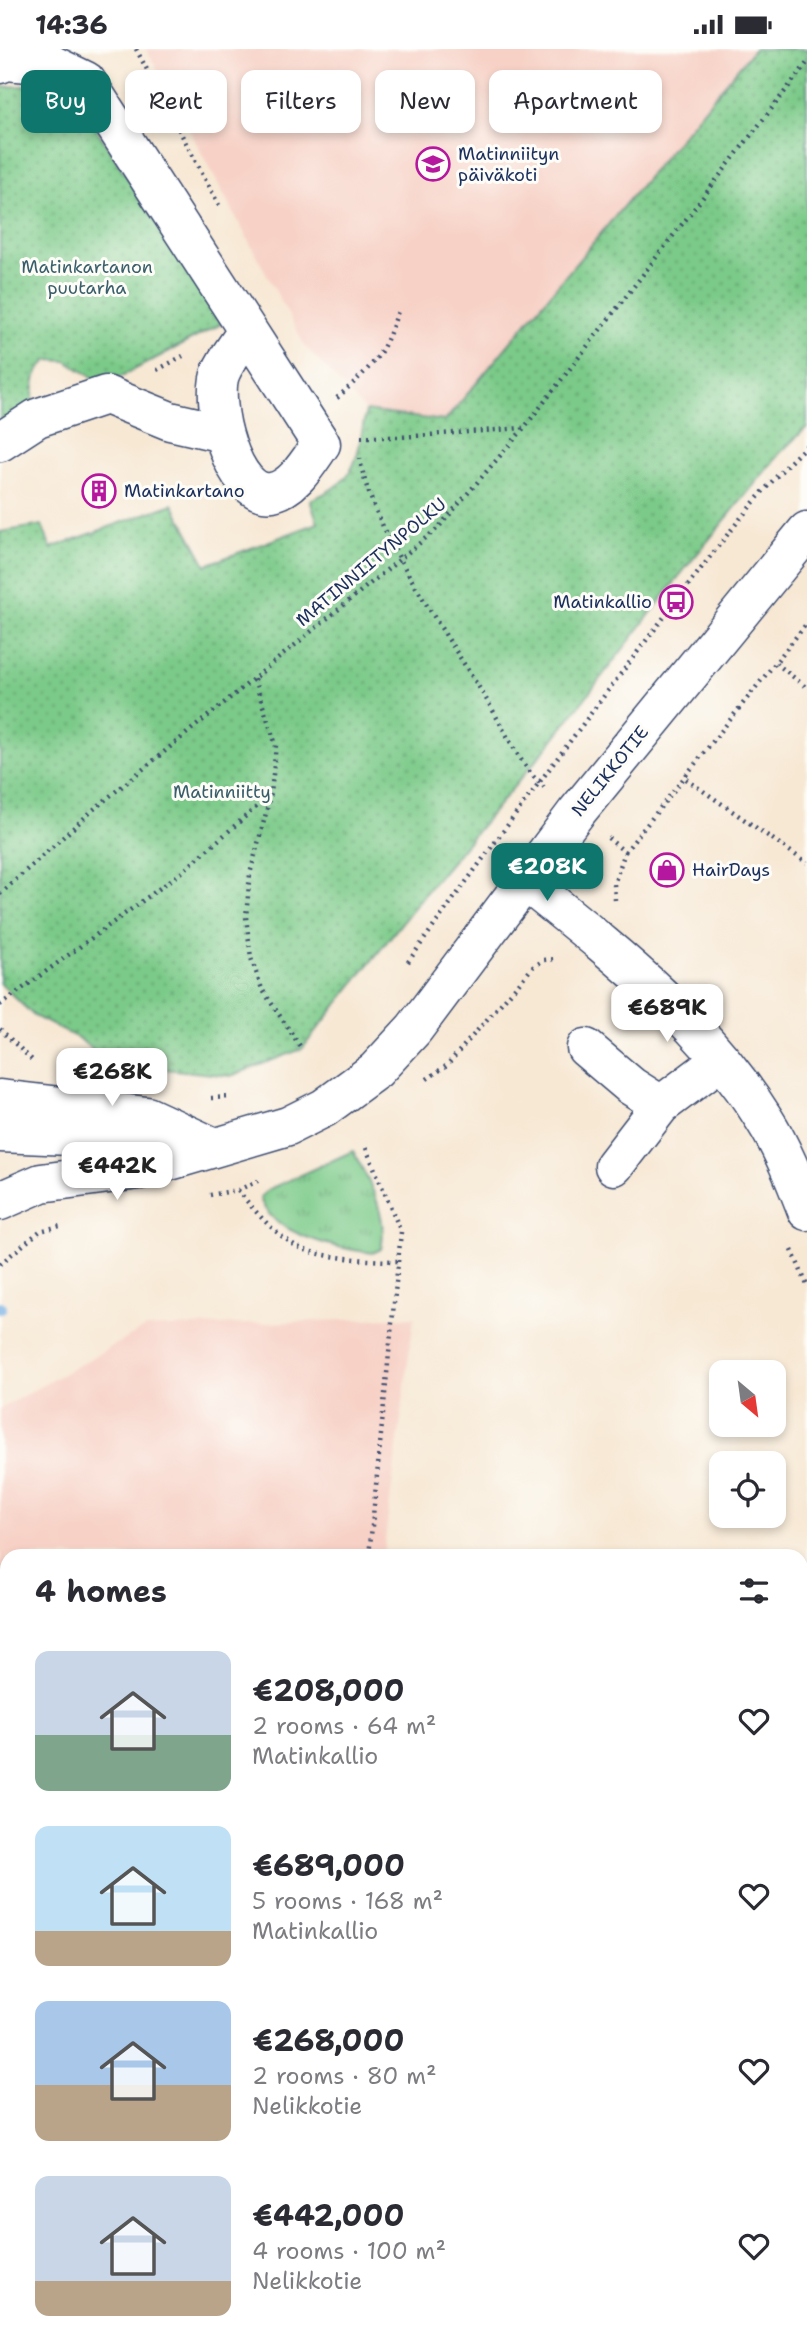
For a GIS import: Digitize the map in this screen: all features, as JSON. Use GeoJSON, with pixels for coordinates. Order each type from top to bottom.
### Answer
{"type":"FeatureCollection","features":[{"type":"Feature","properties":{"kind":"street"},"geometry":{"type":"LineString","coordinates":[[0,64],[6,61],[52,57],[86,81],[321,444],[299,475],[273,492],[257,491],[241,478],[223,433],[217,406],[220,373],[247,331]]}},
{"type":"Feature","properties":{"kind":"street"},"geometry":{"type":"LineString","coordinates":[[0,442],[37,418],[106,395],[170,421],[223,433]]}},
{"type":"Feature","properties":{"kind":"street","name":"NELIKKOTIE"},"geometry":{"type":"LineString","coordinates":[[0,1201],[41,1182],[139,1170],[214,1147],[246,1141],[288,1126],[324,1108],[376,1070],[414,1029],[576,813],[807,531]]}},
{"type":"Feature","properties":{"kind":"street"},"geometry":{"type":"LineString","coordinates":[[526,882],[675,1008],[721,1060],[764,1119],[807,1211]]}},
{"type":"Feature","properties":{"kind":"street"},"geometry":{"type":"LineString","coordinates":[[586,1048],[631,1087],[661,1105]]}},
{"type":"Feature","properties":{"kind":"street"},"geometry":{"type":"LineString","coordinates":[[614,1166],[661,1105],[721,1060]]}},
{"type":"Feature","properties":{"kind":"street"},"geometry":{"type":"LineString","coordinates":[[0,1099],[147,1116],[214,1147]]}},
{"type":"Feature","properties":{"kind":"street","name":"NELIKKOTIE"},"geometry":{"type":"LineString","coordinates":[[0,1133],[41,1137],[142,1137],[214,1147]]}},
{"type":"Feature","properties":{"kind":"path","name":"MATINNIITYNPOLKU"},"geometry":{"type":"LineString","coordinates":[[0,894],[93,810],[447,519],[524,428],[807,63]]}},
{"type":"Feature","properties":{"kind":"path"},"geometry":{"type":"LineString","coordinates":[[331,403],[372,368],[389,339],[398,311]]}},
{"type":"Feature","properties":{"kind":"path"},"geometry":{"type":"LineString","coordinates":[[106,395],[186,355]]}},
{"type":"Feature","properties":{"kind":"path"},"geometry":{"type":"LineString","coordinates":[[524,428],[401,437],[357,437],[363,479],[401,559],[538,782]]}},
{"type":"Feature","properties":{"kind":"path"},"geometry":{"type":"LineString","coordinates":[[401,973],[538,782],[784,467],[807,445]]}},
{"type":"Feature","properties":{"kind":"path"},"geometry":{"type":"LineString","coordinates":[[625,852],[687,779],[807,623]]}},
{"type":"Feature","properties":{"kind":"path"},"geometry":{"type":"LineString","coordinates":[[776,663],[807,688]]}},
{"type":"Feature","properties":{"kind":"path"},"geometry":{"type":"LineString","coordinates":[[254,679],[276,745],[271,794],[250,874],[246,917],[251,958],[262,989],[302,1049]]}},
{"type":"Feature","properties":{"kind":"path"},"geometry":{"type":"LineString","coordinates":[[687,779],[807,863]]}},
{"type":"Feature","properties":{"kind":"path"},"geometry":{"type":"LineString","coordinates":[[0,1005],[182,872],[271,794]]}},
{"type":"Feature","properties":{"kind":"path"},"geometry":{"type":"LineString","coordinates":[[0,1029],[42,1070]]}},
{"type":"Feature","properties":{"kind":"path"},"geometry":{"type":"LineString","coordinates":[[201,1096],[234,1097]]}},
{"type":"Feature","properties":{"kind":"path"},"geometry":{"type":"LineString","coordinates":[[366,1148],[401,1232],[370,1549]]}},
{"type":"Feature","properties":{"kind":"path"},"geometry":{"type":"LineString","coordinates":[[238,1190],[259,1217],[298,1247],[365,1262],[398,1261]]}},
{"type":"Feature","properties":{"kind":"path"},"geometry":{"type":"LineString","coordinates":[[0,1264],[40,1231]]}},
{"type":"Feature","properties":{"kind":"shaded area","name":"Matinniityn päiväkoti"},"geometry":{"type":"Polygon","coordinates":[[[146,49],[754,49],[445,421],[366,411],[305,346],[191,133],[227,133],[227,70],[157,70],[146,49]]]}},
{"type":"Feature","properties":{"kind":"shaded area"},"geometry":{"type":"Polygon","coordinates":[[[414,1317],[384,1549],[0,1549],[0,1409],[145,1328],[414,1317]]]}},
{"type":"Feature","properties":{"kind":"green space","name":"Matinniitty"},"geometry":{"type":"Polygon","coordinates":[[[754,49],[807,49],[807,427],[780,453],[688,565],[548,746],[434,882],[302,1049],[231,1076],[107,1063],[80,1039],[34,1016],[0,983],[0,532],[42,525],[51,548],[173,504],[206,565],[318,523],[310,500],[347,476],[357,455],[366,411],[445,421],[754,49]]]}},
{"type":"Feature","properties":{"kind":"green space","name":"Matinkartanon puutarha"},"geometry":{"type":"Polygon","coordinates":[[[21,86],[21,133],[99,133],[221,324],[105,385],[66,361],[49,360],[37,374],[32,404],[0,430],[0,87],[21,86]]]}},
{"type":"Feature","properties":{"kind":"green space"},"geometry":{"type":"Polygon","coordinates":[[[353,1151],[380,1211],[383,1236],[381,1249],[373,1253],[359,1251],[308,1238],[277,1221],[266,1210],[260,1197],[269,1189],[353,1151]]]}},
{"type":"Feature","properties":{"kind":"place","name":"Matinniityn päiväkoti"},"geometry":{"type":"Point","coordinates":[433,164]}},
{"type":"Feature","properties":{"kind":"place","name":"Matinkartano"},"geometry":{"type":"Point","coordinates":[99,491]}},
{"type":"Feature","properties":{"kind":"place","name":"Matinkallio"},"geometry":{"type":"Point","coordinates":[676,602]}},
{"type":"Feature","properties":{"kind":"place","name":"HairDays"},"geometry":{"type":"Point","coordinates":[667,870]}}]}
